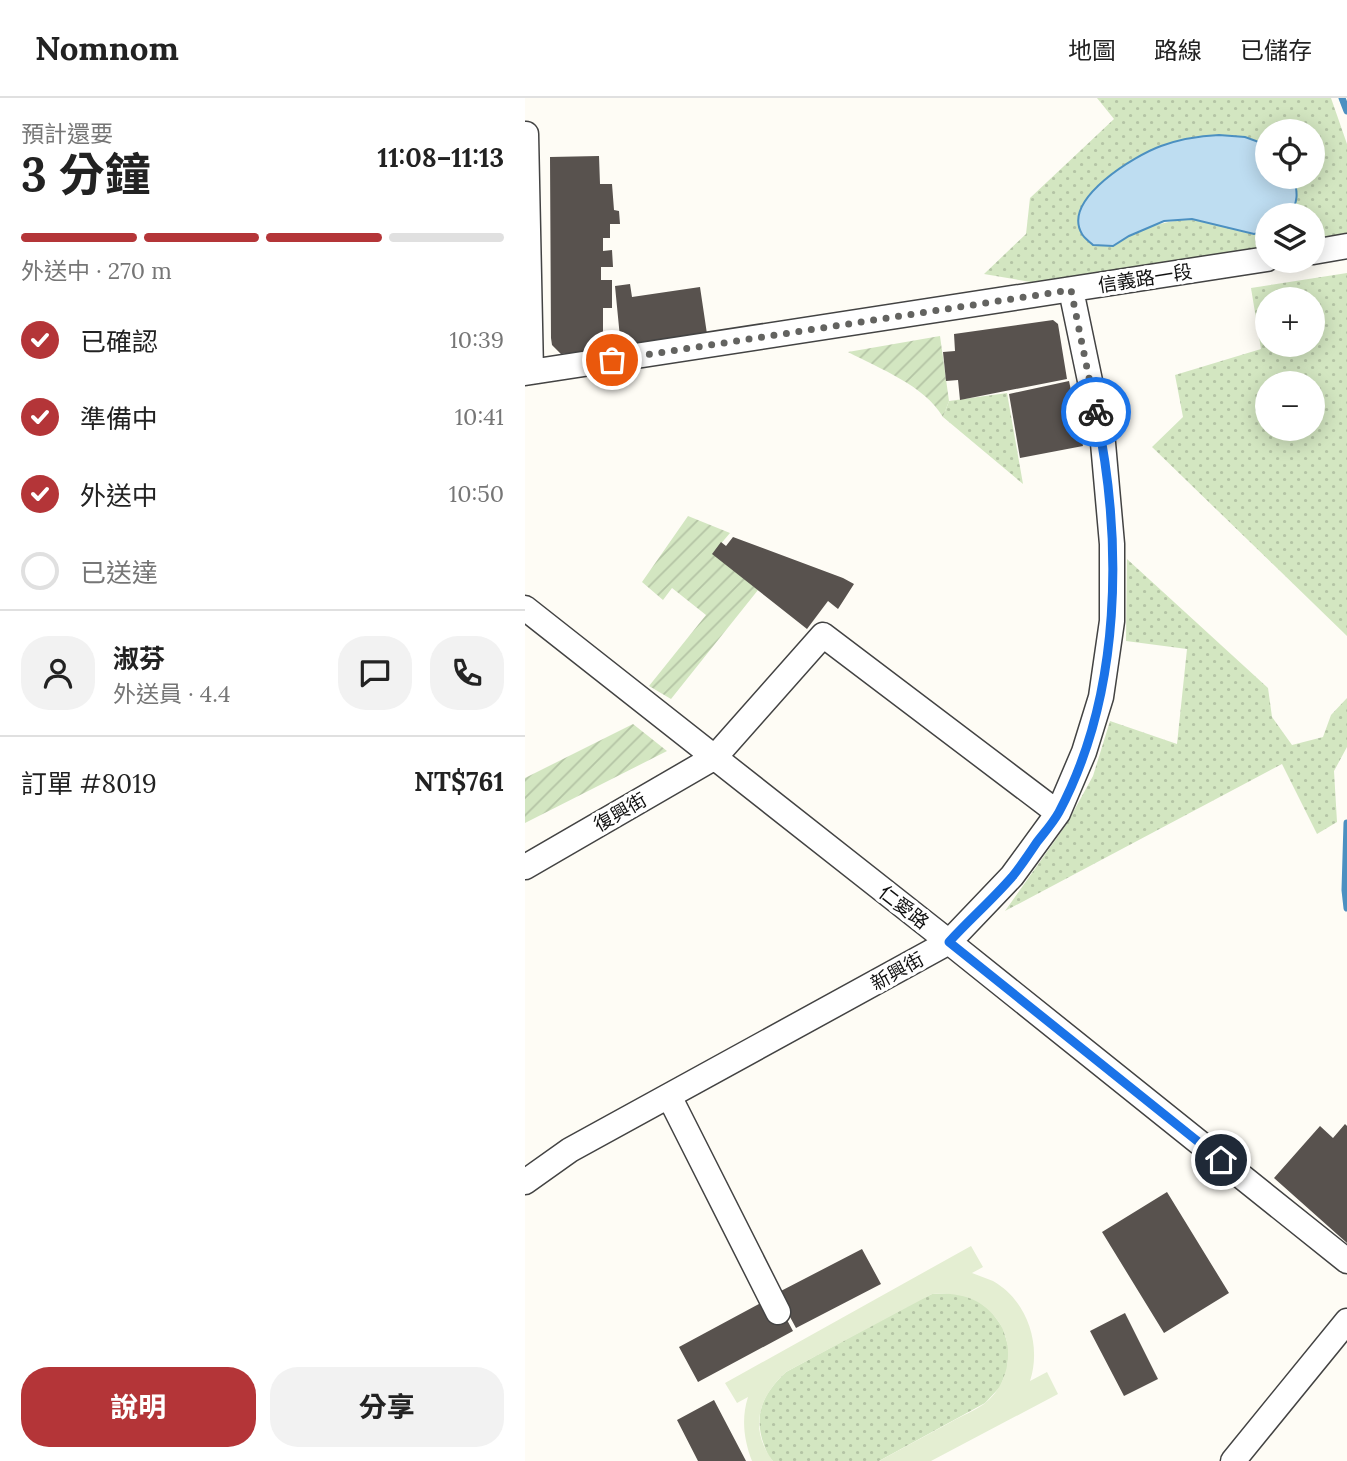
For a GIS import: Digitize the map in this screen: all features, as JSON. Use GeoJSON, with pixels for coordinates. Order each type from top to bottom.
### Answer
{"type":"FeatureCollection","features":[{"type":"Feature","properties":{"kind":"street"},"geometry":{"type":"LineString","coordinates":[[526,134],[528,373]]}},
{"type":"Feature","properties":{"kind":"street"},"geometry":{"type":"LineString","coordinates":[[1325,249],[1347,246]]}},
{"type":"Feature","properties":{"kind":"street","name":"信義路一段"},"geometry":{"type":"LineString","coordinates":[[528,373],[1255,261]]}},
{"type":"Feature","properties":{"kind":"street","name":"新興街"},"geometry":{"type":"LineString","coordinates":[[525,1182],[570,1150],[949,942],[1012,876],[1058,813],[1084,752],[1101,697],[1112,621],[1112,544],[1103,443],[1071,290]]}},
{"type":"Feature","properties":{"kind":"street","name":"仁愛路"},"geometry":{"type":"LineString","coordinates":[[525,608],[949,942],[1347,1261]]}},
{"type":"Feature","properties":{"kind":"street","name":"復興街"},"geometry":{"type":"LineString","coordinates":[[525,867],[715,757],[823,635],[1058,813]]}},
{"type":"Feature","properties":{"kind":"street"},"geometry":{"type":"LineString","coordinates":[[669,1096],[778,1312]]}},
{"type":"Feature","properties":{"kind":"street"},"geometry":{"type":"LineString","coordinates":[[1233,1461],[1347,1321]]}},
{"type":"Feature","properties":{"kind":"green space"},"geometry":{"type":"Polygon","coordinates":[[[1097,98],[1331,98],[1347,144],[1347,233],[1325,237],[1325,203],[1295,203],[1296,189],[1325,189],[1325,119],[1255,119],[1255,141],[1219,135],[1113,246],[1148,228],[1186,220],[1255,233],[1255,249],[1048,285],[984,274],[1026,234],[1030,198],[1114,119],[1097,98]]]}},
{"type":"Feature","properties":{"kind":"green space"},"geometry":{"type":"Polygon","coordinates":[[[1347,273],[1347,636],[1152,447],[1183,417],[1175,375],[1255,351],[1255,357],[1325,357],[1325,287],[1257,287],[1347,273]]]}},
{"type":"Feature","properties":{"kind":"green space"},"geometry":{"type":"Polygon","coordinates":[[[1255,287],[1255,312],[1251,288],[1255,287]]]}},
{"type":"Feature","properties":{"kind":"green space"},"geometry":{"type":"Polygon","coordinates":[[[940,336],[949,401],[943,417],[925,396],[913,387],[848,352],[940,336]]]}},
{"type":"Feature","properties":{"kind":"green space"},"geometry":{"type":"Polygon","coordinates":[[[1007,393],[1023,484],[943,417],[949,401],[1007,393]]]}},
{"type":"Feature","properties":{"kind":"green space"},"geometry":{"type":"Polygon","coordinates":[[[688,516],[730,533],[713,553],[758,590],[671,699],[649,686],[706,615],[672,588],[663,600],[642,582],[688,516]]]}},
{"type":"Feature","properties":{"kind":"green space"},"geometry":{"type":"Polygon","coordinates":[[[1127,559],[1268,688],[1272,717],[1292,745],[1323,737],[1331,715],[1347,698],[1347,747],[1334,771],[1337,822],[1317,834],[1282,764],[1005,911],[1066,825],[1093,776],[1110,721],[1177,744],[1187,649],[1126,641],[1127,559]]]}},
{"type":"Feature","properties":{"kind":"green space"},"geometry":{"type":"Polygon","coordinates":[[[633,724],[667,751],[525,823],[525,778],[633,724]]]}},
{"type":"Feature","properties":{"kind":"green space"},"geometry":{"type":"Polygon","coordinates":[[[971,1246],[983,1267],[972,1273],[1005,1289],[1023,1311],[1033,1339],[1030,1381],[1047,1372],[1058,1394],[931,1461],[879,1461],[984,1404],[993,1396],[1004,1376],[1007,1342],[1004,1331],[992,1313],[970,1298],[932,1294],[786,1372],[769,1392],[760,1414],[761,1437],[773,1461],[752,1461],[744,1429],[748,1397],[737,1403],[725,1383],[971,1246]]]}},
{"type":"Feature","properties":{"kind":"green space"},"geometry":{"type":"Polygon","coordinates":[[[953,1293],[974,1298],[991,1311],[1003,1328],[1009,1349],[1007,1370],[1000,1387],[985,1403],[879,1461],[770,1459],[761,1434],[760,1412],[769,1392],[786,1372],[932,1294],[953,1293]]]}},
{"type":"Feature","properties":{"kind":"water"},"geometry":{"type":"Polygon","coordinates":[[[1219,135],[1255,141],[1255,189],[1296,189],[1296,203],[1255,203],[1254,234],[1192,219],[1164,221],[1113,246],[1093,245],[1083,235],[1078,221],[1082,207],[1104,180],[1150,151],[1190,138],[1219,135]]]}},
{"type":"Feature","properties":{"kind":"building"},"geometry":{"type":"Polygon","coordinates":[[[599,156],[600,184],[612,184],[614,210],[619,211],[620,224],[610,224],[610,238],[603,238],[603,251],[612,250],[613,267],[601,267],[601,280],[612,280],[612,308],[603,308],[603,350],[561,354],[552,345],[551,338],[550,157],[599,156]]]}},
{"type":"Feature","properties":{"kind":"building"},"geometry":{"type":"Polygon","coordinates":[[[630,284],[632,297],[700,287],[707,334],[621,348],[615,286],[630,284]]]}},
{"type":"Feature","properties":{"kind":"building"},"geometry":{"type":"Polygon","coordinates":[[[1053,320],[1058,324],[1067,379],[960,400],[958,380],[946,381],[943,352],[955,351],[954,334],[1053,320]]]}},
{"type":"Feature","properties":{"kind":"building"},"geometry":{"type":"Polygon","coordinates":[[[1069,381],[1083,446],[1020,458],[1009,394],[1069,381]]]}},
{"type":"Feature","properties":{"kind":"building"},"geometry":{"type":"Polygon","coordinates":[[[733,537],[854,584],[838,609],[828,601],[807,629],[712,554],[721,542],[726,546],[733,537]]]}},
{"type":"Feature","properties":{"kind":"building"},"geometry":{"type":"Polygon","coordinates":[[[1345,1124],[1347,1243],[1274,1178],[1320,1126],[1333,1138],[1345,1124]]]}},
{"type":"Feature","properties":{"kind":"building"},"geometry":{"type":"Polygon","coordinates":[[[1167,1192],[1229,1293],[1164,1333],[1102,1232],[1167,1192]]]}},
{"type":"Feature","properties":{"kind":"building"},"geometry":{"type":"Polygon","coordinates":[[[862,1249],[881,1284],[796,1328],[777,1293],[862,1249]]]}},
{"type":"Feature","properties":{"kind":"building"},"geometry":{"type":"Polygon","coordinates":[[[774,1296],[793,1331],[698,1382],[679,1347],[774,1296]]]}},
{"type":"Feature","properties":{"kind":"building"},"geometry":{"type":"Polygon","coordinates":[[[1125,1313],[1158,1379],[1124,1396],[1090,1331],[1125,1313]]]}},
{"type":"Feature","properties":{"kind":"building"},"geometry":{"type":"Polygon","coordinates":[[[714,1400],[746,1461],[698,1461],[677,1420],[714,1400]]]}},
{"type":"Feature","properties":{"kind":"waterway"},"geometry":{"type":"LineString","coordinates":[[1342,98],[1347,111]]}},
{"type":"Feature","properties":{"kind":"waterway"},"geometry":{"type":"LineString","coordinates":[[1347,823],[1347,908]]}},
{"type":"Feature","properties":{"kind":"way so far"},"geometry":{"type":"LineString","coordinates":[[612,360],[1071,290],[1096,412]]}},
{"type":"Feature","properties":{"kind":"route"},"geometry":{"type":"LineString","coordinates":[[1096,412],[1103,443],[1112,544],[1112,621],[1101,697],[1084,752],[1058,813],[1012,876],[949,942],[1221,1160]]}}]}
